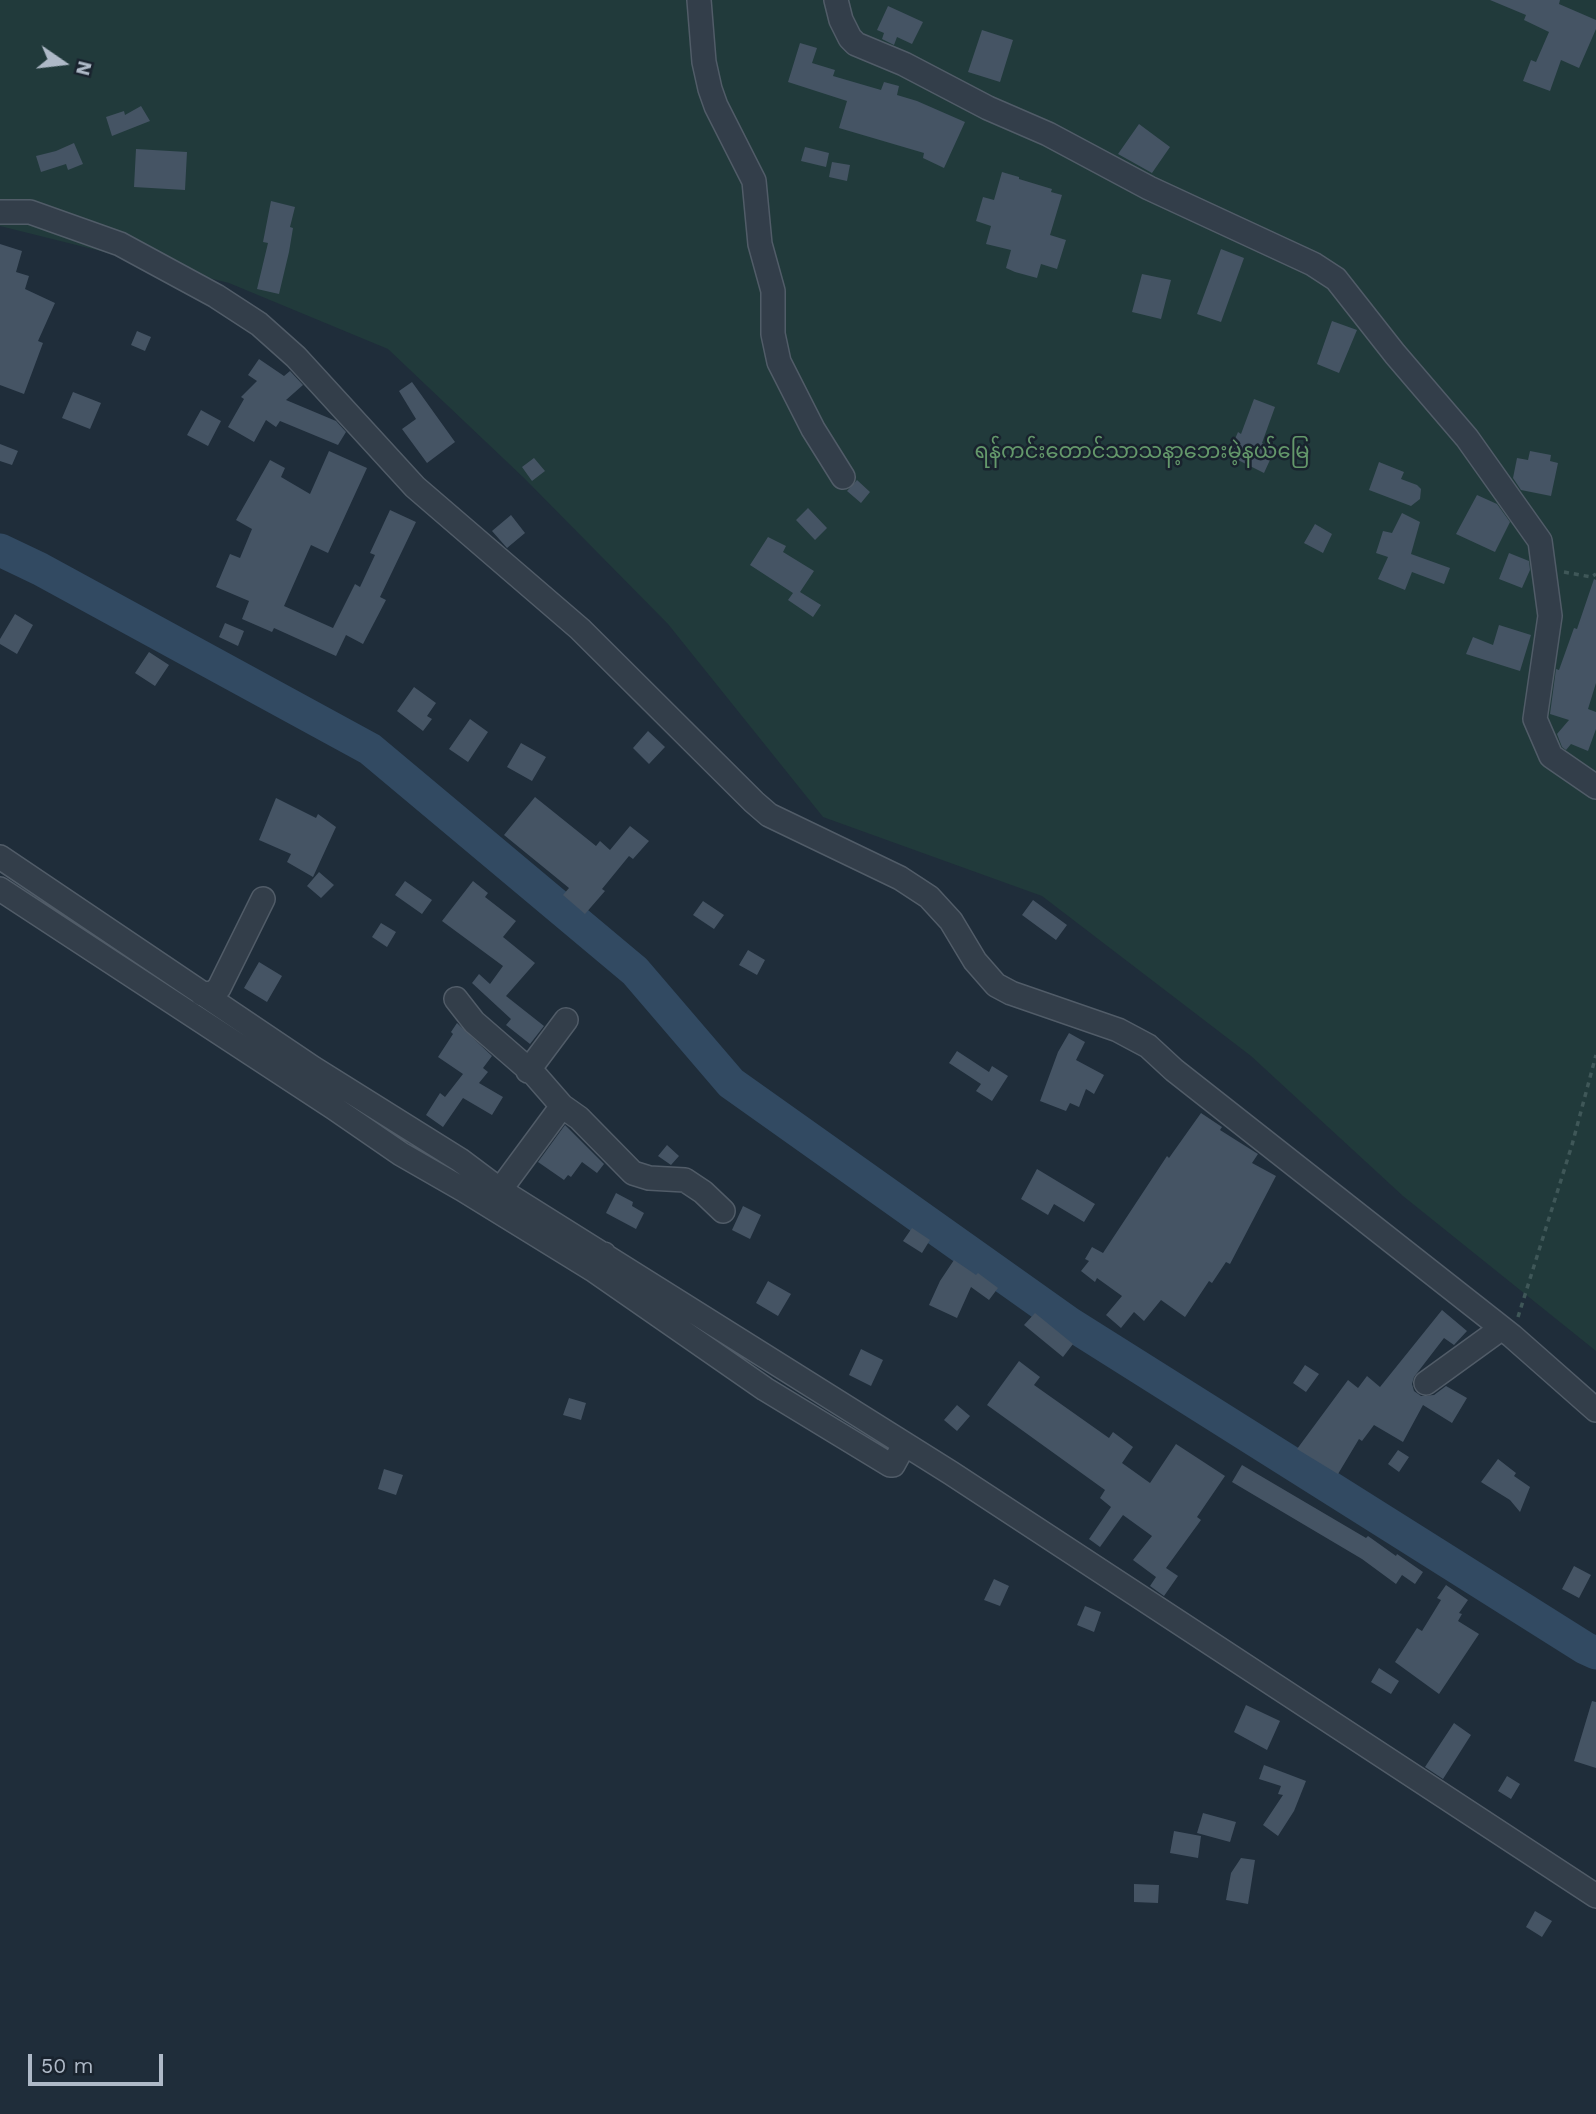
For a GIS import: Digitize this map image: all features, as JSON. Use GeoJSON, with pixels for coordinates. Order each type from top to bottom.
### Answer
{"type":"FeatureCollection","features":[{"type":"Feature","properties":{"kind":"street"},"geometry":{"type":"LineString","coordinates":[[699,0],[706,76],[716,106],[754,181],[760,244],[773,291],[773,334],[779,362],[813,429],[843,477]]}},
{"type":"Feature","properties":{"kind":"street"},"geometry":{"type":"LineString","coordinates":[[836,0],[841,20],[856,44],[1048,134],[1149,188],[1328,272],[1467,439],[1540,541],[1550,617],[1535,719],[1551,756],[1596,787]]}},
{"type":"Feature","properties":{"kind":"street"},"geometry":{"type":"LineString","coordinates":[[0,212],[30,212],[120,244],[216,296],[259,324],[296,356],[415,487],[580,629],[769,815],[900,878],[929,897],[951,922],[975,961],[996,985],[1011,993],[1118,1030],[1148,1046],[1185,1079],[1507,1332],[1596,1410]]}},
{"type":"Feature","properties":{"kind":"street"},"geometry":{"type":"LineString","coordinates":[[0,857],[313,1068],[467,1179],[1596,1896]]}},
{"type":"Feature","properties":{"kind":"street"},"geometry":{"type":"LineString","coordinates":[[0,889],[401,1154],[500,1190],[600,1262]]}},
{"type":"Feature","properties":{"kind":"street"},"geometry":{"type":"LineString","coordinates":[[201,994],[213,993],[219,988],[263,899]]}},
{"type":"Feature","properties":{"kind":"street"},"geometry":{"type":"LineString","coordinates":[[456,999],[474,1023],[528,1071],[535,1074],[562,1106],[579,1118],[633,1173],[641,1177],[685,1180],[723,1210]]}},
{"type":"Feature","properties":{"kind":"street"},"geometry":{"type":"LineString","coordinates":[[528,1071],[566,1020]]}},
{"type":"Feature","properties":{"kind":"street"},"geometry":{"type":"LineString","coordinates":[[500,1190],[562,1106]]}},
{"type":"Feature","properties":{"kind":"street"},"geometry":{"type":"LineString","coordinates":[[1426,1383],[1507,1332]]}},
{"type":"Feature","properties":{"kind":"path"},"geometry":{"type":"LineString","coordinates":[[1544,568],[1591,576],[1596,574]]}},
{"type":"Feature","properties":{"kind":"path"},"geometry":{"type":"LineString","coordinates":[[1507,1332],[1572,1145],[1596,1055]]}},
{"type":"Feature","properties":{"kind":"green space","name":"ရန်ကင်းတောင်သာသနာ့ဘေးမဲ့နယ်မြေ"},"geometry":{"type":"Polygon","coordinates":[[[0,0],[1596,0],[1596,1351],[1403,1196],[1251,1056],[1042,896],[823,817],[668,624],[524,478],[388,349],[229,283],[0,226],[0,0]]]}},
{"type":"Feature","properties":{"kind":"building"},"geometry":{"type":"Polygon","coordinates":[[[1490,0],[1560,0],[1559,4],[1596,20],[1596,29],[1579,68],[1561,60],[1550,91],[1523,81],[1531,60],[1536,62],[1549,32],[1524,20],[1526,15],[1490,0]]]}},
{"type":"Feature","properties":{"kind":"building"},"geometry":{"type":"Polygon","coordinates":[[[888,6],[923,22],[912,44],[897,37],[894,45],[882,39],[884,33],[877,30],[888,6]]]}},
{"type":"Feature","properties":{"kind":"building"},"geometry":{"type":"Polygon","coordinates":[[[982,30],[1013,40],[1000,82],[968,72],[982,30]]]}},
{"type":"Feature","properties":{"kind":"building"},"geometry":{"type":"Polygon","coordinates":[[[800,43],[817,48],[812,63],[835,70],[833,76],[881,90],[884,82],[899,86],[897,95],[965,122],[944,168],[923,158],[924,153],[839,128],[847,101],[788,82],[800,43]]]}},
{"type":"Feature","properties":{"kind":"building"},"geometry":{"type":"Polygon","coordinates":[[[141,106],[150,121],[112,136],[106,117],[124,111],[125,115],[141,106]]]}},
{"type":"Feature","properties":{"kind":"building"},"geometry":{"type":"Polygon","coordinates":[[[1139,124],[1170,147],[1152,173],[1118,154],[1139,124]]]}},
{"type":"Feature","properties":{"kind":"building"},"geometry":{"type":"Polygon","coordinates":[[[74,143],[83,164],[68,170],[66,164],[41,172],[36,156],[74,143]]]}},
{"type":"Feature","properties":{"kind":"building"},"geometry":{"type":"Polygon","coordinates":[[[805,147],[829,153],[826,167],[801,161],[805,147]]]}},
{"type":"Feature","properties":{"kind":"building"},"geometry":{"type":"Polygon","coordinates":[[[136,149],[187,152],[185,190],[134,187],[136,149]]]}},
{"type":"Feature","properties":{"kind":"building"},"geometry":{"type":"Polygon","coordinates":[[[832,162],[850,165],[847,181],[829,177],[832,162]]]}},
{"type":"Feature","properties":{"kind":"building"},"geometry":{"type":"Polygon","coordinates":[[[1002,172],[1062,195],[1050,235],[1066,240],[1057,269],[1041,264],[1037,278],[1006,268],[1011,250],[986,244],[991,226],[976,221],[983,197],[994,200],[1002,172]]]}},
{"type":"Feature","properties":{"kind":"building"},"geometry":{"type":"Polygon","coordinates":[[[271,201],[295,207],[290,227],[293,228],[289,252],[279,294],[257,289],[268,243],[263,242],[271,201]]]}},
{"type":"Feature","properties":{"kind":"building"},"geometry":{"type":"Polygon","coordinates":[[[0,244],[22,251],[16,272],[29,276],[25,289],[55,303],[38,341],[43,343],[24,394],[0,385],[0,244]]]}},
{"type":"Feature","properties":{"kind":"building"},"geometry":{"type":"Polygon","coordinates":[[[1221,249],[1244,258],[1221,322],[1197,314],[1221,249]]]}},
{"type":"Feature","properties":{"kind":"building"},"geometry":{"type":"Polygon","coordinates":[[[1142,274],[1171,280],[1161,319],[1132,312],[1142,274]]]}},
{"type":"Feature","properties":{"kind":"building"},"geometry":{"type":"Polygon","coordinates":[[[1332,321],[1357,330],[1339,373],[1317,364],[1332,321]]]}},
{"type":"Feature","properties":{"kind":"building"},"geometry":{"type":"Polygon","coordinates":[[[137,331],[151,337],[145,351],[131,345],[137,331]]]}},
{"type":"Feature","properties":{"kind":"building"},"geometry":{"type":"Polygon","coordinates":[[[259,359],[284,376],[290,371],[303,385],[286,400],[336,421],[346,432],[338,445],[280,421],[276,427],[266,420],[254,442],[228,427],[244,399],[241,397],[257,381],[248,375],[259,359]]]}},
{"type":"Feature","properties":{"kind":"building"},"geometry":{"type":"Polygon","coordinates":[[[412,382],[455,442],[427,463],[402,429],[416,419],[399,391],[412,382]]]}},
{"type":"Feature","properties":{"kind":"building"},"geometry":{"type":"Polygon","coordinates":[[[73,392],[101,403],[90,429],[62,418],[73,392]]]}},
{"type":"Feature","properties":{"kind":"building"},"geometry":{"type":"Polygon","coordinates":[[[1254,399],[1275,407],[1262,443],[1275,449],[1264,473],[1228,455],[1238,432],[1241,434],[1254,399]]]}},
{"type":"Feature","properties":{"kind":"building"},"geometry":{"type":"Polygon","coordinates":[[[201,410],[221,421],[208,446],[187,435],[201,410]]]}},
{"type":"Feature","properties":{"kind":"building"},"geometry":{"type":"Polygon","coordinates":[[[0,444],[18,451],[12,465],[0,461],[0,444]]]}},
{"type":"Feature","properties":{"kind":"building"},"geometry":{"type":"Polygon","coordinates":[[[329,451],[367,468],[328,553],[311,545],[284,606],[333,628],[355,584],[360,587],[375,555],[370,553],[390,510],[416,522],[380,597],[386,600],[363,644],[346,635],[336,656],[274,628],[272,632],[242,619],[249,601],[216,587],[230,554],[240,558],[252,529],[236,520],[270,460],[285,468],[281,477],[310,494],[329,451]]]}},
{"type":"Feature","properties":{"kind":"building"},"geometry":{"type":"Polygon","coordinates":[[[1530,451],[1551,455],[1550,461],[1558,463],[1551,496],[1521,490],[1513,478],[1517,458],[1528,460],[1530,451]]]}},
{"type":"Feature","properties":{"kind":"building"},"geometry":{"type":"Polygon","coordinates":[[[534,458],[545,471],[532,481],[522,467],[534,458]]]}},
{"type":"Feature","properties":{"kind":"building"},"geometry":{"type":"Polygon","coordinates":[[[1379,462],[1404,472],[1401,479],[1421,489],[1420,499],[1411,506],[1369,490],[1379,462]]]}},
{"type":"Feature","properties":{"kind":"building"},"geometry":{"type":"Polygon","coordinates":[[[857,480],[870,492],[861,503],[847,491],[857,480]]]}},
{"type":"Feature","properties":{"kind":"building"},"geometry":{"type":"Polygon","coordinates":[[[1477,495],[1497,504],[1510,522],[1495,552],[1456,534],[1477,495]]]}},
{"type":"Feature","properties":{"kind":"building"},"geometry":{"type":"Polygon","coordinates":[[[808,508],[827,528],[815,540],[796,520],[808,508]]]}},
{"type":"Feature","properties":{"kind":"building"},"geometry":{"type":"Polygon","coordinates":[[[1402,513],[1420,522],[1411,554],[1450,568],[1444,584],[1412,572],[1405,590],[1378,579],[1388,557],[1376,553],[1383,531],[1392,533],[1402,513]]]}},
{"type":"Feature","properties":{"kind":"building"},"geometry":{"type":"Polygon","coordinates":[[[511,515],[525,533],[507,548],[492,531],[511,515]]]}},
{"type":"Feature","properties":{"kind":"building"},"geometry":{"type":"Polygon","coordinates":[[[1315,524],[1332,534],[1323,553],[1304,543],[1315,524]]]}},
{"type":"Feature","properties":{"kind":"building"},"geometry":{"type":"Polygon","coordinates":[[[768,537],[786,546],[783,552],[814,571],[800,592],[821,605],[813,617],[788,600],[793,593],[750,565],[768,537]]]}},
{"type":"Feature","properties":{"kind":"building"},"geometry":{"type":"Polygon","coordinates":[[[1509,553],[1529,561],[1530,570],[1522,588],[1499,579],[1509,553]]]}},
{"type":"Feature","properties":{"kind":"building"},"geometry":{"type":"Polygon","coordinates":[[[1594,579],[1596,683],[1588,709],[1596,712],[1596,729],[1588,751],[1571,744],[1566,750],[1557,734],[1569,720],[1550,714],[1556,669],[1559,670],[1574,628],[1577,629],[1594,579]]]}},
{"type":"Feature","properties":{"kind":"building"},"geometry":{"type":"Polygon","coordinates":[[[15,614],[33,625],[17,654],[0,644],[0,639],[15,614]]]}},
{"type":"Feature","properties":{"kind":"building"},"geometry":{"type":"Polygon","coordinates":[[[225,623],[244,631],[238,646],[219,637],[225,623]]]}},
{"type":"Feature","properties":{"kind":"building"},"geometry":{"type":"Polygon","coordinates":[[[1499,625],[1531,635],[1520,671],[1466,654],[1473,637],[1493,645],[1499,625]]]}},
{"type":"Feature","properties":{"kind":"building"},"geometry":{"type":"Polygon","coordinates":[[[149,652],[169,665],[155,686],[135,673],[149,652]]]}},
{"type":"Feature","properties":{"kind":"building"},"geometry":{"type":"Polygon","coordinates":[[[414,687],[436,703],[427,716],[432,719],[423,731],[397,711],[414,687]]]}},
{"type":"Feature","properties":{"kind":"building"},"geometry":{"type":"Polygon","coordinates":[[[470,719],[488,732],[468,762],[449,749],[470,719]]]}},
{"type":"Feature","properties":{"kind":"building"},"geometry":{"type":"Polygon","coordinates":[[[648,731],[665,747],[649,764],[633,748],[648,731]]]}},
{"type":"Feature","properties":{"kind":"building"},"geometry":{"type":"Polygon","coordinates":[[[521,743],[546,757],[532,781],[507,767],[521,743]]]}},
{"type":"Feature","properties":{"kind":"building"},"geometry":{"type":"Polygon","coordinates":[[[535,797],[596,846],[600,841],[610,850],[630,826],[649,841],[633,859],[629,856],[585,914],[563,895],[569,888],[504,835],[535,797]]]}},
{"type":"Feature","properties":{"kind":"building"},"geometry":{"type":"Polygon","coordinates":[[[276,798],[316,818],[318,814],[336,827],[313,877],[287,862],[291,854],[259,840],[276,798]]]}},
{"type":"Feature","properties":{"kind":"building"},"geometry":{"type":"Polygon","coordinates":[[[319,872],[334,885],[321,898],[307,886],[319,872]]]}},
{"type":"Feature","properties":{"kind":"building"},"geometry":{"type":"Polygon","coordinates":[[[405,881],[432,900],[422,914],[395,895],[405,881]]]}},
{"type":"Feature","properties":{"kind":"building"},"geometry":{"type":"Polygon","coordinates":[[[473,881],[488,893],[485,897],[516,921],[503,937],[535,963],[506,996],[544,1026],[530,1044],[506,1025],[511,1019],[472,983],[479,974],[490,984],[503,966],[442,921],[473,881]]]}},
{"type":"Feature","properties":{"kind":"building"},"geometry":{"type":"Polygon","coordinates":[[[1033,900],[1067,925],[1056,940],[1022,915],[1033,900]]]}},
{"type":"Feature","properties":{"kind":"building"},"geometry":{"type":"Polygon","coordinates":[[[703,901],[724,915],[714,929],[693,915],[703,901]]]}},
{"type":"Feature","properties":{"kind":"building"},"geometry":{"type":"Polygon","coordinates":[[[381,923],[396,932],[387,947],[372,937],[381,923]]]}},
{"type":"Feature","properties":{"kind":"building"},"geometry":{"type":"Polygon","coordinates":[[[748,950],[765,960],[757,975],[739,965],[748,950]]]}},
{"type":"Feature","properties":{"kind":"building"},"geometry":{"type":"Polygon","coordinates":[[[259,962],[282,976],[267,1002],[244,988],[259,962]]]}},
{"type":"Feature","properties":{"kind":"building"},"geometry":{"type":"Polygon","coordinates":[[[457,1023],[492,1056],[483,1068],[488,1072],[479,1083],[503,1097],[492,1115],[463,1098],[443,1127],[426,1115],[440,1093],[445,1097],[463,1074],[438,1057],[457,1023]]]}},
{"type":"Feature","properties":{"kind":"building"},"geometry":{"type":"Polygon","coordinates":[[[1069,1033],[1085,1042],[1076,1060],[1104,1075],[1094,1094],[1086,1089],[1079,1107],[1070,1103],[1066,1111],[1040,1101],[1058,1052],[1069,1033]]]}},
{"type":"Feature","properties":{"kind":"building"},"geometry":{"type":"Polygon","coordinates":[[[957,1051],[989,1072],[992,1066],[1008,1076],[992,1101],[976,1091],[981,1084],[949,1063],[957,1051]]]}},
{"type":"Feature","properties":{"kind":"building"},"geometry":{"type":"Polygon","coordinates":[[[1201,1113],[1222,1127],[1220,1130],[1258,1154],[1252,1163],[1276,1176],[1230,1264],[1226,1262],[1212,1283],[1209,1281],[1185,1317],[1161,1300],[1144,1321],[1134,1312],[1121,1328],[1106,1315],[1122,1296],[1097,1278],[1095,1282],[1081,1271],[1089,1261],[1085,1259],[1092,1247],[1103,1253],[1167,1156],[1169,1158],[1201,1113]]]}},
{"type":"Feature","properties":{"kind":"building"},"geometry":{"type":"Polygon","coordinates":[[[565,1125],[604,1164],[597,1173],[582,1162],[571,1177],[568,1175],[564,1180],[538,1162],[565,1125]]]}},
{"type":"Feature","properties":{"kind":"building"},"geometry":{"type":"Polygon","coordinates":[[[667,1145],[679,1156],[671,1165],[658,1156],[667,1145]]]}},
{"type":"Feature","properties":{"kind":"building"},"geometry":{"type":"Polygon","coordinates":[[[1037,1169],[1095,1204],[1084,1222],[1054,1204],[1048,1215],[1021,1199],[1037,1169]]]}},
{"type":"Feature","properties":{"kind":"building"},"geometry":{"type":"Polygon","coordinates":[[[616,1193],[633,1202],[632,1206],[644,1213],[636,1229],[606,1213],[616,1193]]]}},
{"type":"Feature","properties":{"kind":"building"},"geometry":{"type":"Polygon","coordinates":[[[743,1206],[761,1215],[750,1239],[732,1230],[743,1206]]]}},
{"type":"Feature","properties":{"kind":"building"},"geometry":{"type":"Polygon","coordinates":[[[912,1228],[930,1240],[922,1253],[903,1241],[912,1228]]]}},
{"type":"Feature","properties":{"kind":"building"},"geometry":{"type":"Polygon","coordinates":[[[954,1260],[998,1288],[989,1300],[971,1287],[957,1318],[929,1305],[954,1260]]]}},
{"type":"Feature","properties":{"kind":"building"},"geometry":{"type":"Polygon","coordinates":[[[768,1281],[791,1294],[778,1316],[756,1303],[768,1281]]]}},
{"type":"Feature","properties":{"kind":"building"},"geometry":{"type":"Polygon","coordinates":[[[1442,1310],[1467,1331],[1454,1345],[1444,1338],[1414,1377],[1412,1384],[1414,1391],[1421,1396],[1434,1395],[1446,1386],[1467,1398],[1452,1423],[1423,1405],[1403,1442],[1374,1425],[1362,1441],[1359,1439],[1338,1474],[1297,1449],[1348,1380],[1358,1388],[1367,1376],[1380,1387],[1442,1310]]]}},
{"type":"Feature","properties":{"kind":"building"},"geometry":{"type":"Polygon","coordinates":[[[1035,1313],[1073,1344],[1063,1357],[1024,1325],[1035,1313]]]}},
{"type":"Feature","properties":{"kind":"building"},"geometry":{"type":"Polygon","coordinates":[[[861,1349],[883,1360],[871,1386],[849,1375],[861,1349]]]}},
{"type":"Feature","properties":{"kind":"building"},"geometry":{"type":"Polygon","coordinates":[[[1019,1361],[1040,1377],[1034,1385],[1109,1438],[1113,1432],[1133,1447],[1122,1463],[1150,1483],[1176,1444],[1225,1476],[1197,1517],[1201,1520],[1166,1568],[1178,1576],[1164,1596],[1150,1586],[1156,1577],[1133,1560],[1152,1536],[1123,1515],[1100,1547],[1089,1539],[1111,1507],[1100,1498],[1105,1490],[987,1405],[1019,1361]]]}},
{"type":"Feature","properties":{"kind":"building"},"geometry":{"type":"Polygon","coordinates":[[[1305,1365],[1319,1374],[1306,1392],[1293,1383],[1305,1365]]]}},
{"type":"Feature","properties":{"kind":"building"},"geometry":{"type":"Polygon","coordinates":[[[569,1398],[586,1403],[581,1420],[563,1415],[569,1398]]]}},
{"type":"Feature","properties":{"kind":"building"},"geometry":{"type":"Polygon","coordinates":[[[957,1405],[970,1416],[957,1431],[944,1420],[957,1405]]]}},
{"type":"Feature","properties":{"kind":"building"},"geometry":{"type":"Polygon","coordinates":[[[1398,1450],[1409,1457],[1399,1472],[1388,1464],[1398,1450]]]}},
{"type":"Feature","properties":{"kind":"building"},"geometry":{"type":"Polygon","coordinates":[[[1498,1459],[1516,1473],[1514,1476],[1530,1487],[1520,1512],[1510,1500],[1481,1482],[1498,1459]]]}},
{"type":"Feature","properties":{"kind":"building"},"geometry":{"type":"Polygon","coordinates":[[[1242,1465],[1366,1538],[1368,1536],[1423,1572],[1415,1584],[1402,1575],[1396,1584],[1362,1559],[1232,1482],[1242,1465]]]}},
{"type":"Feature","properties":{"kind":"building"},"geometry":{"type":"Polygon","coordinates":[[[384,1469],[403,1475],[396,1495],[378,1489],[384,1469]]]}},
{"type":"Feature","properties":{"kind":"building"},"geometry":{"type":"Polygon","coordinates":[[[1574,1566],[1591,1575],[1579,1598],[1562,1589],[1574,1566]]]}},
{"type":"Feature","properties":{"kind":"building"},"geometry":{"type":"Polygon","coordinates":[[[994,1579],[1009,1586],[1000,1606],[984,1600],[994,1579]]]}},
{"type":"Feature","properties":{"kind":"building"},"geometry":{"type":"Polygon","coordinates":[[[1446,1585],[1468,1600],[1459,1613],[1462,1614],[1458,1621],[1479,1634],[1439,1694],[1395,1662],[1417,1628],[1422,1631],[1441,1600],[1437,1598],[1446,1585]]]}},
{"type":"Feature","properties":{"kind":"building"},"geometry":{"type":"Polygon","coordinates":[[[1085,1606],[1101,1612],[1094,1632],[1077,1625],[1085,1606]]]}},
{"type":"Feature","properties":{"kind":"building"},"geometry":{"type":"Polygon","coordinates":[[[1379,1668],[1399,1681],[1391,1694],[1371,1682],[1379,1668]]]}},
{"type":"Feature","properties":{"kind":"building"},"geometry":{"type":"Polygon","coordinates":[[[1592,1701],[1596,1702],[1596,1768],[1574,1761],[1592,1701]]]}},
{"type":"Feature","properties":{"kind":"building"},"geometry":{"type":"Polygon","coordinates":[[[1246,1705],[1280,1721],[1267,1750],[1234,1732],[1246,1705]]]}},
{"type":"Feature","properties":{"kind":"building"},"geometry":{"type":"Polygon","coordinates":[[[1454,1723],[1471,1735],[1443,1779],[1425,1767],[1454,1723]]]}},
{"type":"Feature","properties":{"kind":"building"},"geometry":{"type":"Polygon","coordinates":[[[1264,1765],[1306,1781],[1294,1811],[1278,1836],[1263,1825],[1283,1795],[1278,1794],[1281,1786],[1259,1779],[1264,1765]]]}},
{"type":"Feature","properties":{"kind":"building"},"geometry":{"type":"Polygon","coordinates":[[[1507,1776],[1520,1784],[1511,1799],[1498,1791],[1507,1776]]]}},
{"type":"Feature","properties":{"kind":"building"},"geometry":{"type":"Polygon","coordinates":[[[1203,1813],[1236,1822],[1230,1842],[1197,1833],[1203,1813]]]}},
{"type":"Feature","properties":{"kind":"building"},"geometry":{"type":"Polygon","coordinates":[[[1174,1831],[1201,1836],[1198,1858],[1170,1853],[1174,1831]]]}},
{"type":"Feature","properties":{"kind":"building"},"geometry":{"type":"Polygon","coordinates":[[[1241,1858],[1255,1860],[1248,1904],[1226,1900],[1231,1873],[1241,1858]]]}},
{"type":"Feature","properties":{"kind":"building"},"geometry":{"type":"Polygon","coordinates":[[[1134,1884],[1159,1885],[1158,1903],[1134,1902],[1134,1884]]]}},
{"type":"Feature","properties":{"kind":"building"},"geometry":{"type":"Polygon","coordinates":[[[1535,1911],[1552,1921],[1542,1937],[1526,1927],[1535,1911]]]}},
{"type":"Feature","properties":{"kind":"waterway"},"geometry":{"type":"LineString","coordinates":[[0,550],[40,569],[370,749],[635,971],[731,1083],[1069,1323],[1596,1653]]}}]}
